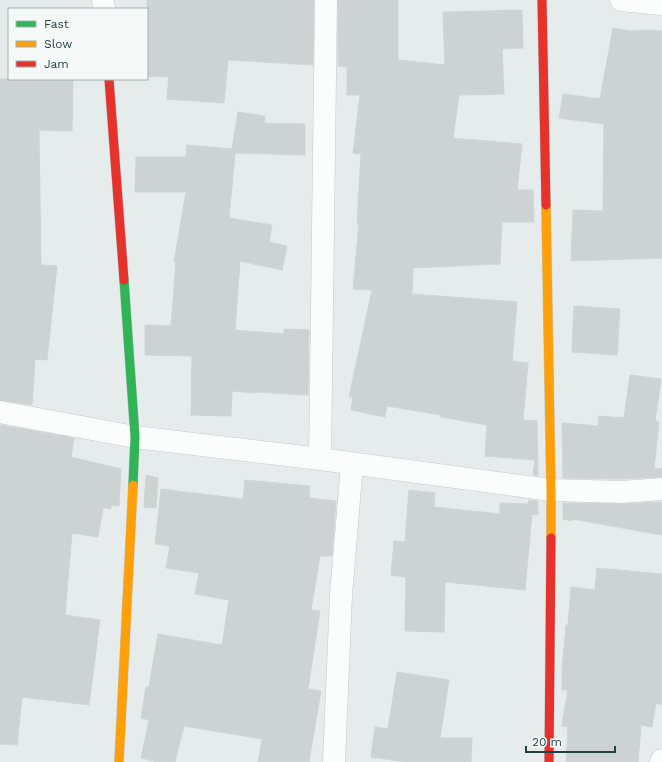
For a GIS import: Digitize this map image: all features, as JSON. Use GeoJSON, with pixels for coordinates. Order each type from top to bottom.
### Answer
{"type":"FeatureCollection","features":[{"type":"Feature","properties":{"kind":"street"},"geometry":{"type":"LineString","coordinates":[[320,459],[326,0]]}},
{"type":"Feature","properties":{"kind":"street"},"geometry":{"type":"LineString","coordinates":[[542,0],[551,490],[549,762]]}},
{"type":"Feature","properties":{"kind":"street"},"geometry":{"type":"LineString","coordinates":[[621,0],[662,4]]}},
{"type":"Feature","properties":{"kind":"street"},"geometry":{"type":"LineString","coordinates":[[109,80],[134,437],[120,762]]}},
{"type":"Feature","properties":{"kind":"street"},"geometry":{"type":"LineString","coordinates":[[0,412],[134,437],[320,459],[551,490],[622,492],[662,489]]}},
{"type":"Feature","properties":{"kind":"street"},"geometry":{"type":"LineString","coordinates":[[334,762],[341,594],[352,464]]}},
{"type":"Feature","properties":{"kind":"building"},"geometry":{"type":"Polygon","coordinates":[[[147,0],[314,0],[313,65],[228,60],[224,103],[167,99],[169,77],[148,76],[149,53],[147,0]]]}},
{"type":"Feature","properties":{"kind":"building"},"geometry":{"type":"Polygon","coordinates":[[[338,0],[398,0],[398,60],[445,65],[443,12],[522,10],[523,48],[502,49],[504,94],[459,95],[453,138],[522,144],[517,190],[533,190],[534,222],[502,222],[500,264],[413,268],[412,294],[517,302],[512,361],[528,363],[523,420],[537,421],[538,476],[533,475],[535,460],[485,456],[487,425],[441,417],[441,415],[387,406],[385,417],[351,410],[353,397],[349,397],[372,290],[353,289],[359,223],[357,223],[361,154],[353,153],[360,95],[347,95],[347,67],[338,66],[338,0]]]}},
{"type":"Feature","properties":{"kind":"building"},"geometry":{"type":"Polygon","coordinates":[[[613,28],[630,31],[662,31],[662,258],[571,261],[573,210],[603,211],[604,124],[559,118],[563,94],[600,99],[613,28]]]}},
{"type":"Feature","properties":{"kind":"building"},"geometry":{"type":"Polygon","coordinates":[[[0,79],[73,80],[72,131],[39,130],[41,265],[57,266],[47,360],[35,359],[32,405],[0,400],[0,79]]]}},
{"type":"Feature","properties":{"kind":"building"},"geometry":{"type":"Polygon","coordinates":[[[238,112],[265,116],[264,123],[305,124],[305,155],[235,153],[229,218],[272,225],[269,242],[287,246],[282,270],[240,261],[235,330],[284,334],[284,329],[309,330],[308,395],[232,391],[231,416],[191,415],[192,356],[145,355],[145,325],[171,326],[176,262],[174,262],[186,192],[135,192],[136,157],[186,157],[187,145],[232,149],[238,112]]]}},
{"type":"Feature","properties":{"kind":"building"},"geometry":{"type":"Polygon","coordinates":[[[574,306],[620,309],[617,355],[572,352],[574,306]]]}},
{"type":"Feature","properties":{"kind":"building"},"geometry":{"type":"Polygon","coordinates":[[[630,375],[661,379],[655,421],[659,422],[654,468],[662,469],[662,477],[622,479],[563,478],[562,423],[598,426],[599,416],[624,418],[630,375]]]}},
{"type":"Feature","properties":{"kind":"building"},"geometry":{"type":"Polygon","coordinates":[[[0,425],[74,438],[71,457],[121,469],[119,506],[111,505],[111,509],[103,508],[98,537],[72,533],[65,615],[100,620],[89,705],[22,697],[17,745],[0,744],[0,425]]]}},
{"type":"Feature","properties":{"kind":"building"},"geometry":{"type":"Polygon","coordinates":[[[146,475],[158,478],[156,508],[144,507],[146,475]]]}},
{"type":"Feature","properties":{"kind":"building"},"geometry":{"type":"Polygon","coordinates":[[[245,480],[310,486],[309,498],[336,501],[332,556],[320,556],[311,610],[320,611],[308,689],[321,691],[309,762],[258,762],[262,739],[184,726],[175,762],[157,762],[141,758],[149,720],[141,718],[146,687],[149,687],[158,634],[222,645],[229,600],[195,594],[199,573],[166,568],[170,546],[155,544],[161,489],[243,499],[245,480]]]}},
{"type":"Feature","properties":{"kind":"building"},"geometry":{"type":"Polygon","coordinates":[[[409,490],[435,493],[434,507],[500,514],[500,503],[528,504],[529,500],[538,501],[538,515],[532,514],[525,590],[445,582],[444,632],[405,631],[406,577],[391,575],[394,541],[405,542],[409,490]]]}},
{"type":"Feature","properties":{"kind":"building"},"geometry":{"type":"Polygon","coordinates":[[[662,502],[662,535],[572,519],[572,521],[563,519],[563,503],[622,504],[662,502]]]}},
{"type":"Feature","properties":{"kind":"building"},"geometry":{"type":"Polygon","coordinates":[[[597,568],[662,574],[662,705],[656,703],[652,727],[641,725],[638,762],[566,762],[568,727],[562,726],[562,724],[568,690],[562,690],[562,670],[571,587],[595,590],[597,568]]]}},
{"type":"Feature","properties":{"kind":"building"},"geometry":{"type":"Polygon","coordinates":[[[397,672],[449,680],[440,738],[472,738],[471,762],[406,762],[371,757],[375,727],[388,729],[397,672]]]}},
{"type":"Feature","properties":{"kind":"traffic: fast"},"geometry":{"type":"LineString","coordinates":[[124,280],[135,437],[133,485]]}},
{"type":"Feature","properties":{"kind":"traffic: slow"},"geometry":{"type":"LineString","coordinates":[[546,205],[551,538]]}},
{"type":"Feature","properties":{"kind":"traffic: slow"},"geometry":{"type":"LineString","coordinates":[[119,762],[133,485]]}},
{"type":"Feature","properties":{"kind":"traffic: jam"},"geometry":{"type":"LineString","coordinates":[[542,0],[546,205]]}},
{"type":"Feature","properties":{"kind":"traffic: jam"},"geometry":{"type":"LineString","coordinates":[[109,80],[124,280]]}},
{"type":"Feature","properties":{"kind":"traffic: jam"},"geometry":{"type":"LineString","coordinates":[[549,762],[551,538]]}}]}
